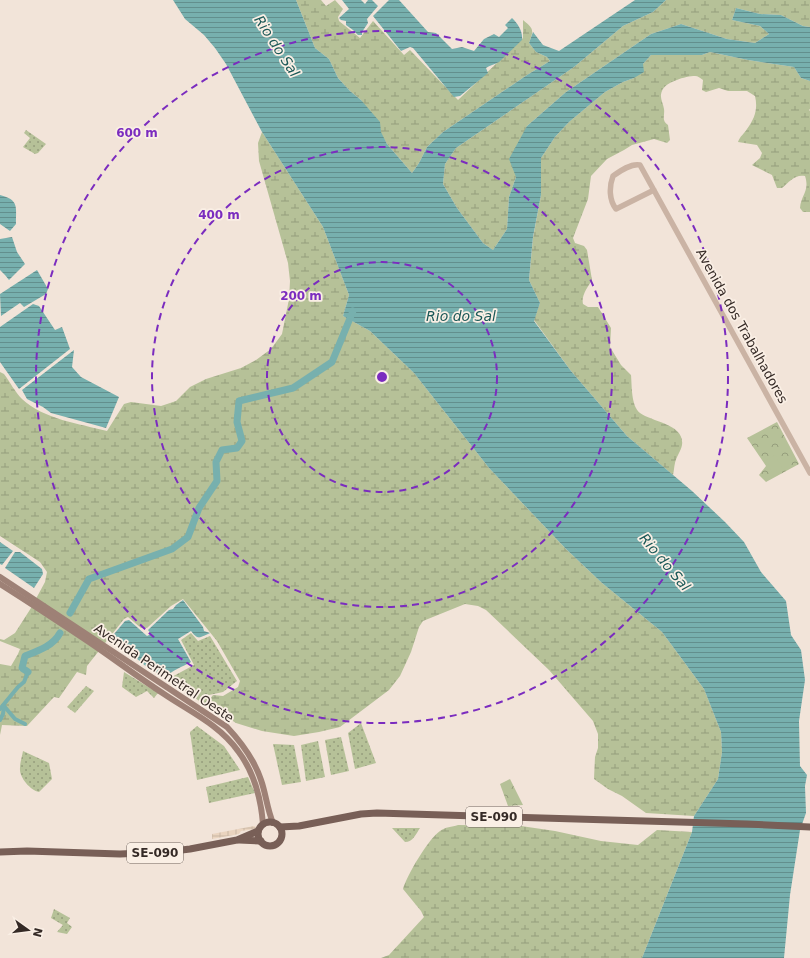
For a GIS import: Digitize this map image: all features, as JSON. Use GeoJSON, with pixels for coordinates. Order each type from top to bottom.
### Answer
{"type":"FeatureCollection","features":[{"type":"Feature","properties":{"kind":"main road","name":"Avenida Perimetral Oeste"},"geometry":{"type":"LineString","coordinates":[[0,577],[227,727],[238,739],[254,762],[262,780],[273,823]]}},
{"type":"Feature","properties":{"kind":"main road","name":"Avenida Perimetral Oeste"},"geometry":{"type":"LineString","coordinates":[[0,584],[90,643],[226,736],[238,750],[254,778],[263,824]]}},
{"type":"Feature","properties":{"kind":"main road","name":"SE-090"},"geometry":{"type":"LineString","coordinates":[[280,827],[300,826],[361,814],[377,813],[810,828]]}},
{"type":"Feature","properties":{"kind":"main road"},"geometry":{"type":"LineString","coordinates":[[261,842],[258,837],[258,831],[263,824],[268,822],[280,827],[281,835]]}},
{"type":"Feature","properties":{"kind":"main road","name":"SE-090"},"geometry":{"type":"LineString","coordinates":[[237,840],[261,842],[268,846],[273,845],[280,839],[281,835],[300,826]]}},
{"type":"Feature","properties":{"kind":"main road","name":"SE-090"},"geometry":{"type":"LineString","coordinates":[[0,852],[146,854],[190,849],[237,840],[258,831]]}},
{"type":"Feature","properties":{"kind":"street","name":"Avenida dos Trabalhadores"},"geometry":{"type":"LineString","coordinates":[[654,190],[616,210],[611,201],[611,184],[613,176],[633,165],[640,165],[654,190],[810,473]]}},
{"type":"Feature","properties":{"kind":"green space"},"geometry":{"type":"Polygon","coordinates":[[[296,0],[321,0],[326,6],[335,0],[343,9],[338,17],[339,21],[360,38],[373,21],[404,55],[410,50],[458,100],[523,38],[523,20],[532,30],[529,43],[536,52],[547,57],[550,61],[443,132],[427,147],[412,173],[387,144],[361,100],[338,78],[329,59],[315,48],[296,0]]]}},
{"type":"Feature","properties":{"kind":"green space"},"geometry":{"type":"Polygon","coordinates":[[[666,0],[810,0],[810,27],[803,26],[781,15],[760,14],[736,8],[732,20],[760,26],[769,34],[755,43],[727,39],[681,24],[651,34],[566,92],[527,126],[516,177],[509,197],[507,229],[493,250],[483,243],[457,208],[443,184],[445,164],[456,148],[574,67],[623,26],[653,12],[666,0]]]}},
{"type":"Feature","properties":{"kind":"green space"},"geometry":{"type":"Polygon","coordinates":[[[710,52],[794,67],[801,78],[810,81],[810,212],[803,212],[800,208],[806,189],[805,176],[795,177],[782,188],[777,188],[772,175],[752,165],[760,158],[762,153],[757,145],[738,142],[754,117],[756,109],[755,96],[747,91],[728,91],[719,88],[706,92],[702,90],[703,80],[697,76],[691,76],[671,82],[662,91],[661,96],[664,109],[664,120],[668,125],[670,140],[667,143],[654,139],[632,145],[607,159],[591,176],[588,199],[573,238],[575,243],[584,246],[587,250],[592,280],[584,294],[583,304],[588,307],[598,307],[611,328],[610,347],[621,365],[631,375],[632,396],[637,410],[645,416],[667,424],[678,432],[682,438],[681,450],[676,461],[673,475],[627,436],[571,371],[534,320],[540,303],[529,280],[533,238],[541,195],[541,158],[555,137],[569,122],[605,92],[634,78],[651,55],[702,55],[710,52]]]}},
{"type":"Feature","properties":{"kind":"green space"},"geometry":{"type":"Polygon","coordinates":[[[26,130],[46,144],[38,153],[35,154],[23,147],[30,138],[24,133],[26,130]]]}},
{"type":"Feature","properties":{"kind":"green space"},"geometry":{"type":"Polygon","coordinates":[[[262,132],[323,227],[349,295],[343,316],[370,331],[414,373],[489,468],[566,549],[602,583],[662,632],[704,689],[721,732],[722,752],[718,779],[694,816],[646,813],[594,779],[595,757],[598,748],[598,734],[593,721],[549,670],[486,610],[478,606],[465,604],[423,621],[419,627],[411,652],[400,676],[389,690],[340,727],[294,736],[262,731],[236,723],[211,707],[210,699],[213,695],[223,696],[238,687],[240,681],[217,641],[183,599],[171,606],[147,628],[141,628],[128,617],[124,619],[87,666],[86,675],[77,672],[59,698],[54,697],[27,726],[2,725],[0,735],[0,664],[11,666],[20,649],[0,641],[0,639],[4,640],[15,633],[45,582],[47,572],[40,562],[0,536],[0,372],[4,374],[22,399],[40,411],[62,420],[107,431],[124,404],[131,402],[161,406],[176,401],[190,387],[206,379],[241,368],[256,360],[271,349],[282,334],[289,299],[290,281],[288,263],[259,161],[258,143],[262,132]]]}},
{"type":"Feature","properties":{"kind":"green space"},"geometry":{"type":"Polygon","coordinates":[[[777,422],[799,464],[766,482],[759,475],[766,466],[747,438],[777,422]]]}},
{"type":"Feature","properties":{"kind":"green space"},"geometry":{"type":"Polygon","coordinates":[[[775,455],[783,469],[774,475],[766,460],[775,455]]]}},
{"type":"Feature","properties":{"kind":"green space"},"geometry":{"type":"Polygon","coordinates":[[[191,633],[198,641],[210,636],[237,681],[223,692],[209,695],[205,705],[168,679],[194,665],[181,640],[191,633]]]}},
{"type":"Feature","properties":{"kind":"green space"},"geometry":{"type":"Polygon","coordinates":[[[124,672],[158,693],[154,698],[147,691],[136,697],[122,687],[124,672]]]}},
{"type":"Feature","properties":{"kind":"green space"},"geometry":{"type":"Polygon","coordinates":[[[86,686],[94,691],[75,713],[67,707],[86,686]]]}},
{"type":"Feature","properties":{"kind":"green space"},"geometry":{"type":"Polygon","coordinates":[[[361,723],[376,763],[355,769],[348,733],[361,723]]]}},
{"type":"Feature","properties":{"kind":"green space"},"geometry":{"type":"Polygon","coordinates":[[[197,726],[224,746],[240,770],[197,780],[190,732],[197,726]]]}},
{"type":"Feature","properties":{"kind":"green space"},"geometry":{"type":"Polygon","coordinates":[[[341,737],[349,771],[331,775],[325,740],[341,737]]]}},
{"type":"Feature","properties":{"kind":"green space"},"geometry":{"type":"Polygon","coordinates":[[[318,741],[325,777],[306,781],[301,745],[318,741]]]}},
{"type":"Feature","properties":{"kind":"green space"},"geometry":{"type":"Polygon","coordinates":[[[273,744],[294,745],[301,782],[282,785],[273,744]]]}},
{"type":"Feature","properties":{"kind":"green space"},"geometry":{"type":"Polygon","coordinates":[[[23,751],[49,763],[52,779],[39,792],[32,789],[21,775],[20,766],[23,751]]]}},
{"type":"Feature","properties":{"kind":"green space"},"geometry":{"type":"Polygon","coordinates":[[[248,777],[255,793],[209,803],[206,787],[248,777]]]}},
{"type":"Feature","properties":{"kind":"green space"},"geometry":{"type":"Polygon","coordinates":[[[510,779],[523,805],[508,806],[500,784],[510,779]]]}},
{"type":"Feature","properties":{"kind":"green space"},"geometry":{"type":"Polygon","coordinates":[[[458,825],[521,826],[555,831],[601,841],[638,845],[657,830],[692,832],[642,958],[381,958],[389,955],[424,917],[403,889],[414,866],[435,835],[444,829],[458,825]]]}},
{"type":"Feature","properties":{"kind":"green space"},"geometry":{"type":"Polygon","coordinates":[[[392,828],[420,828],[410,841],[405,842],[392,828]]]}},
{"type":"Feature","properties":{"kind":"green space"},"geometry":{"type":"Polygon","coordinates":[[[54,909],[70,918],[67,923],[72,927],[67,934],[57,932],[63,925],[51,918],[54,909]]]}},
{"type":"Feature","properties":{"kind":"shaded area"},"geometry":{"type":"Polygon","coordinates":[[[254,826],[256,827],[255,829],[241,831],[239,834],[212,839],[212,834],[254,826]]]}},
{"type":"Feature","properties":{"kind":"water","name":"Rio do Sal"},"geometry":{"type":"Polygon","coordinates":[[[173,0],[296,0],[315,48],[329,59],[338,78],[361,100],[380,122],[381,132],[387,144],[412,173],[427,147],[443,132],[550,61],[547,57],[536,52],[529,43],[533,32],[543,45],[559,51],[635,0],[666,0],[653,12],[623,26],[574,67],[456,148],[445,164],[443,184],[457,208],[483,243],[493,250],[507,229],[509,197],[516,177],[509,159],[527,126],[566,92],[651,34],[681,24],[727,39],[755,43],[769,34],[760,26],[732,20],[736,8],[760,14],[781,15],[803,26],[810,27],[810,81],[801,78],[794,67],[710,52],[702,55],[651,55],[643,64],[644,72],[605,92],[569,122],[555,137],[541,158],[541,195],[533,237],[529,280],[540,303],[534,321],[571,371],[627,436],[692,491],[744,542],[761,572],[786,601],[791,635],[801,650],[805,680],[799,721],[800,766],[807,775],[805,786],[806,813],[800,830],[790,895],[784,958],[642,958],[692,832],[694,816],[718,779],[722,752],[721,732],[704,689],[662,632],[602,583],[566,549],[489,468],[414,373],[370,331],[343,316],[349,295],[323,227],[262,132],[226,64],[204,35],[185,19],[173,0]]]}},
{"type":"Feature","properties":{"kind":"water"},"geometry":{"type":"Polygon","coordinates":[[[342,0],[361,0],[365,4],[368,0],[372,0],[378,6],[367,19],[368,23],[362,32],[362,35],[358,35],[346,25],[346,21],[339,18],[349,9],[342,0]]]}},
{"type":"Feature","properties":{"kind":"water"},"geometry":{"type":"Polygon","coordinates":[[[389,0],[399,0],[428,32],[436,33],[452,49],[462,47],[474,51],[484,39],[494,34],[499,37],[508,28],[505,25],[512,18],[520,28],[522,40],[499,62],[486,68],[488,73],[460,96],[454,97],[413,48],[410,47],[401,51],[373,16],[389,0]]]}},
{"type":"Feature","properties":{"kind":"water"},"geometry":{"type":"Polygon","coordinates":[[[0,195],[11,199],[16,208],[16,224],[10,231],[0,224],[0,195]]]}},
{"type":"Feature","properties":{"kind":"water"},"geometry":{"type":"Polygon","coordinates":[[[12,237],[17,252],[25,264],[9,280],[0,270],[0,239],[12,237]]]}},
{"type":"Feature","properties":{"kind":"water"},"geometry":{"type":"Polygon","coordinates":[[[37,270],[48,289],[46,294],[24,307],[20,303],[1,316],[0,294],[37,270]]]}},
{"type":"Feature","properties":{"kind":"water"},"geometry":{"type":"Polygon","coordinates":[[[33,304],[39,306],[55,330],[62,327],[70,349],[19,389],[0,362],[0,327],[33,304]]]}},
{"type":"Feature","properties":{"kind":"water"},"geometry":{"type":"Polygon","coordinates":[[[74,350],[72,367],[81,377],[119,397],[106,428],[51,413],[27,399],[22,390],[74,350]]]}},
{"type":"Feature","properties":{"kind":"water"},"geometry":{"type":"Polygon","coordinates":[[[0,542],[13,551],[2,565],[0,564],[0,542]]]}},
{"type":"Feature","properties":{"kind":"water"},"geometry":{"type":"Polygon","coordinates":[[[15,552],[20,552],[42,569],[43,574],[34,588],[5,568],[15,552]]]}},
{"type":"Feature","properties":{"kind":"water"},"geometry":{"type":"Polygon","coordinates":[[[183,600],[203,627],[204,631],[210,633],[197,637],[191,631],[178,639],[191,662],[174,670],[165,677],[148,668],[136,658],[134,653],[109,640],[125,621],[129,620],[147,636],[151,634],[148,630],[169,610],[173,609],[183,600]]]}},
{"type":"Feature","properties":{"kind":"waterway"},"geometry":{"type":"LineString","coordinates":[[70,613],[89,579],[172,549],[188,537],[199,508],[217,481],[216,462],[222,450],[237,448],[242,441],[237,422],[239,401],[293,388],[332,362],[353,311]]}},
{"type":"Feature","properties":{"kind":"waterway"},"geometry":{"type":"LineString","coordinates":[[28,672],[22,668],[25,656],[49,645],[60,633]]}},
{"type":"Feature","properties":{"kind":"waterway"},"geometry":{"type":"LineString","coordinates":[[0,709],[24,682],[28,672]]}},
{"type":"Feature","properties":{"kind":"waterway"},"geometry":{"type":"LineString","coordinates":[[4,706],[15,719],[25,724]]}},
{"type":"Feature","properties":{"kind":"waterway"},"geometry":{"type":"LineString","coordinates":[[0,720],[3,714],[4,706]]}}]}
